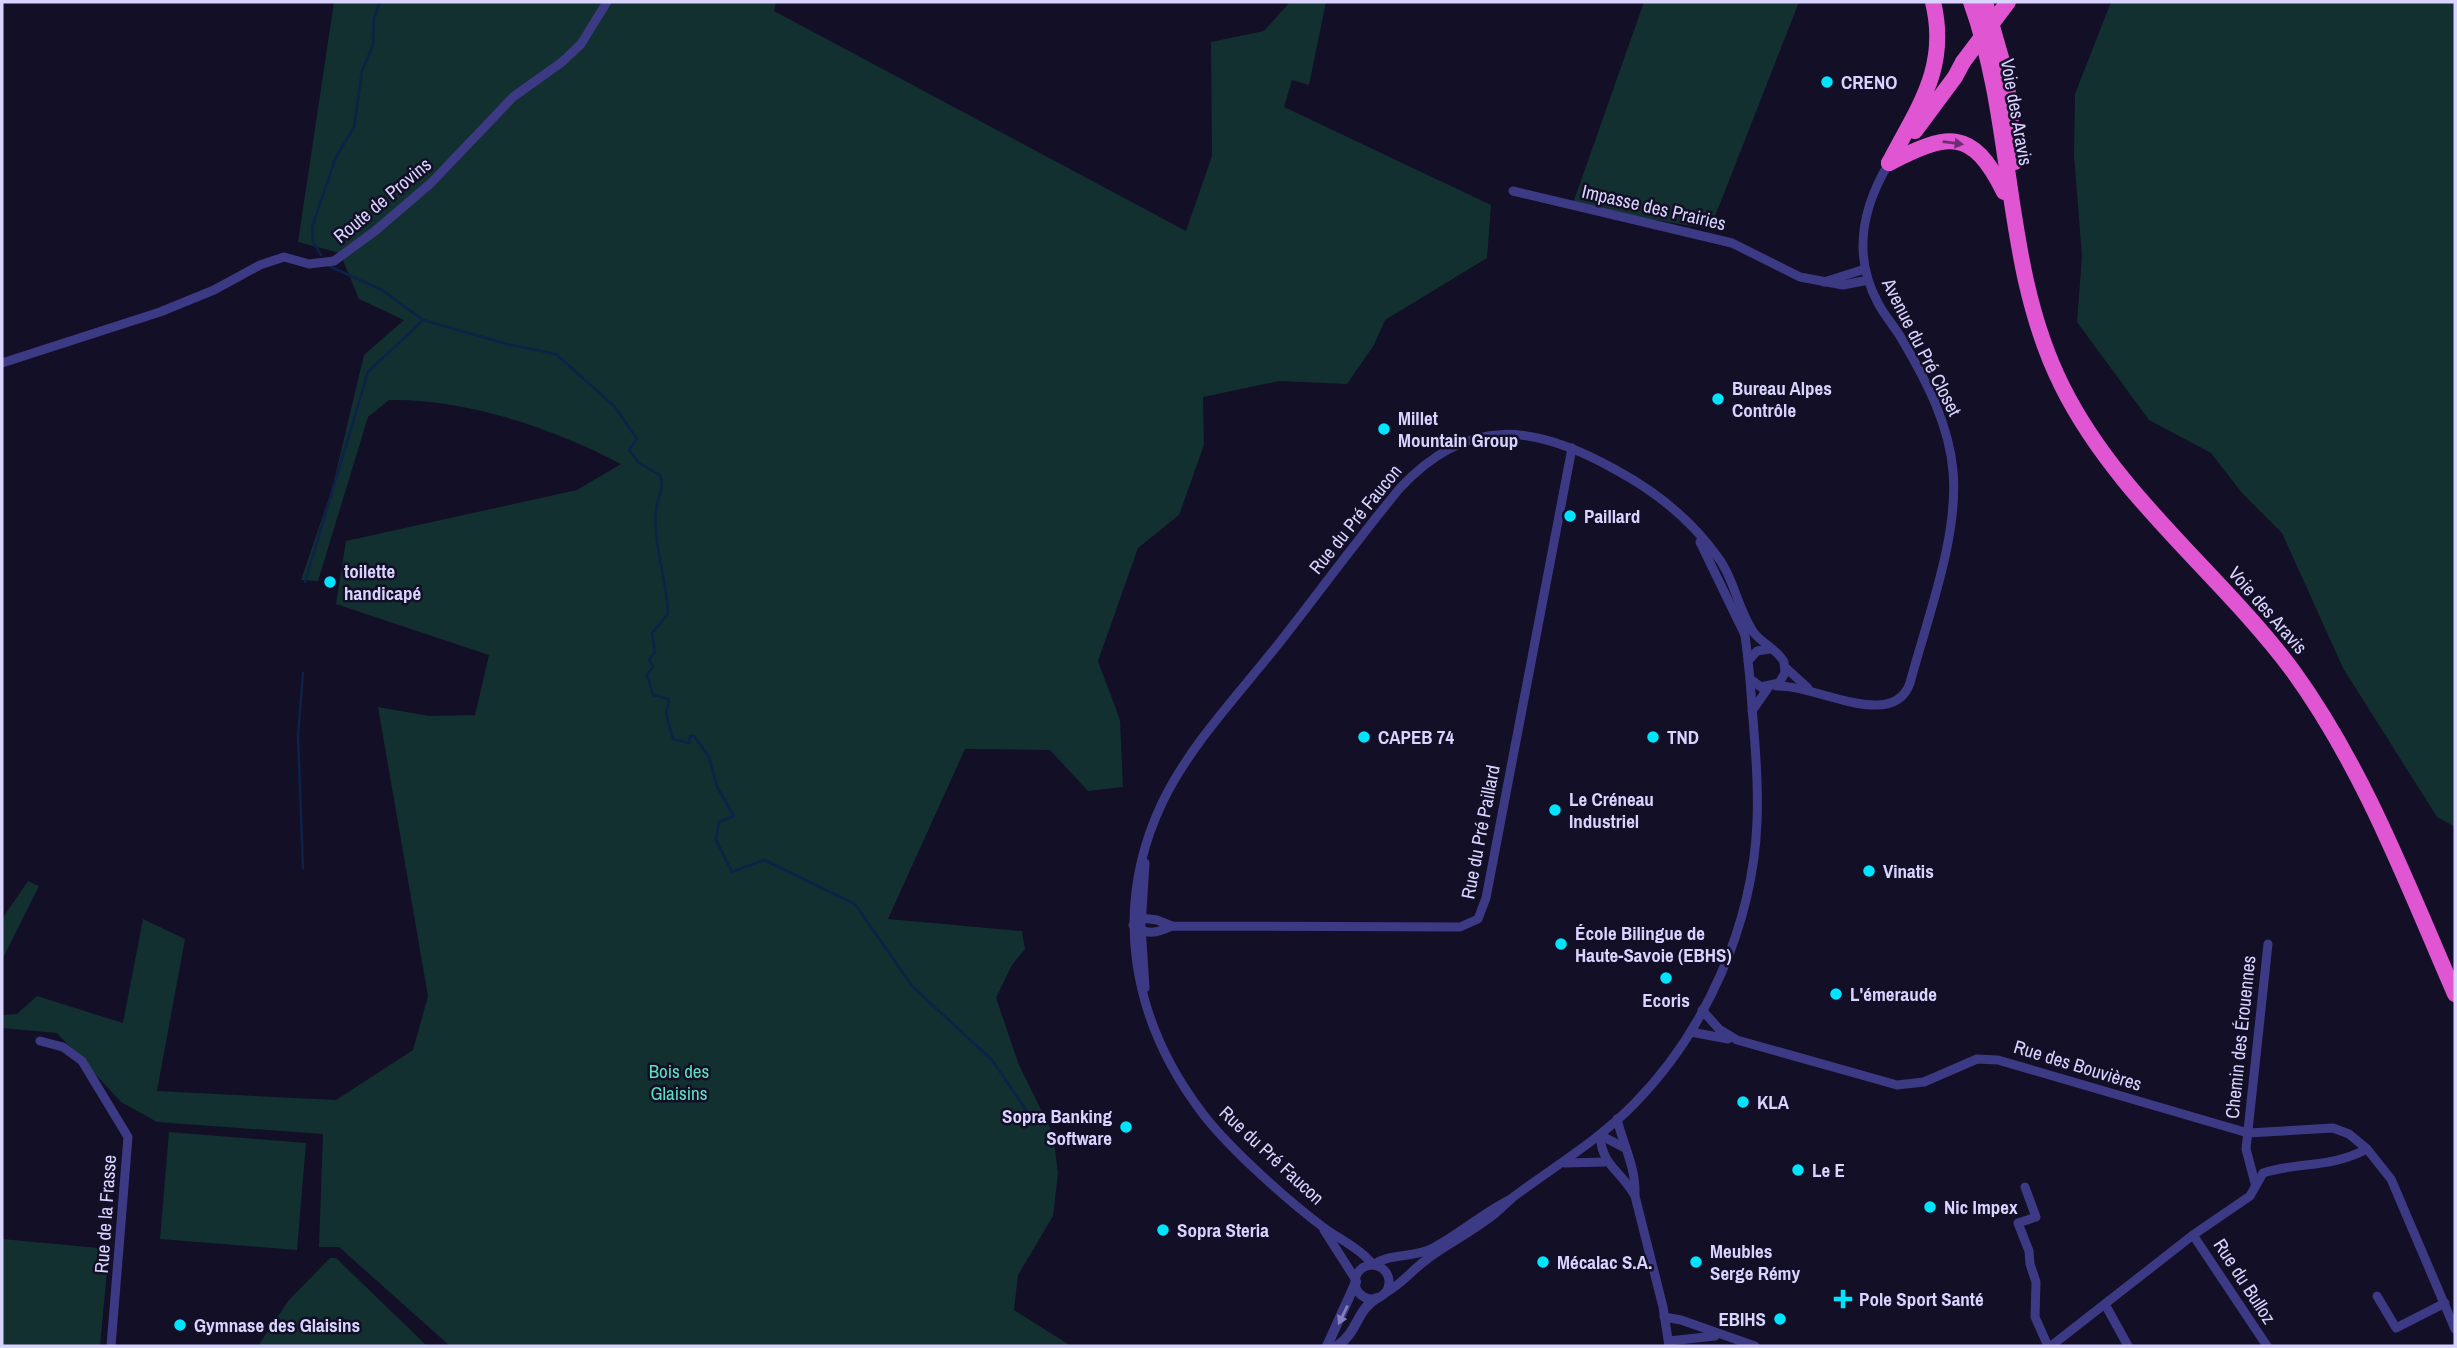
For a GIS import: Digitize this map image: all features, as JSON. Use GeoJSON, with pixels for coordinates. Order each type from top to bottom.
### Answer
{"type":"FeatureCollection","features":[{"type":"Feature","properties":{"kind":"highway"},"geometry":{"type":"LineString","coordinates":[[1889,163],[1934,74],[1939,35],[1933,2]]}},
{"type":"Feature","properties":{"kind":"highway","name":"Voie des Aravis"},"geometry":{"type":"LineString","coordinates":[[1972,2],[1992,81],[2011,205],[2025,272],[2043,343],[2076,415],[2128,485],[2261,632],[2313,701],[2367,797],[2455,994]]}},
{"type":"Feature","properties":{"kind":"highway","name":"Voie des Aravis"},"geometry":{"type":"LineString","coordinates":[[1986,2],[2007,85],[2025,272]]}},
{"type":"Feature","properties":{"kind":"highway"},"geometry":{"type":"LineString","coordinates":[[1889,163],[2008,2]]}},
{"type":"Feature","properties":{"kind":"highway"},"geometry":{"type":"LineString","coordinates":[[1934,74],[1963,62]]}},
{"type":"Feature","properties":{"kind":"highway"},"geometry":{"type":"LineString","coordinates":[[1889,163],[1932,143],[1963,144],[1986,160],[2011,205]]}},
{"type":"Feature","properties":{"kind":"street","name":"Route de Provins"},"geometry":{"type":"LineString","coordinates":[[2,363],[160,312],[214,290],[260,265],[284,257],[309,264],[334,261],[431,183],[513,97],[562,62],[581,44],[607,2]]}},
{"type":"Feature","properties":{"kind":"street","name":"Avenue du Pré Closet"},"geometry":{"type":"LineString","coordinates":[[1771,687],[1809,689],[1882,707],[1893,704],[1904,695],[1910,683],[1952,522],[1953,469],[1942,420],[1905,343],[1878,305],[1865,269],[1864,219],[1873,191],[1889,163]]}},
{"type":"Feature","properties":{"kind":"street","name":"Impasse des Prairies"},"geometry":{"type":"LineString","coordinates":[[1513,191],[1732,243],[1790,272],[1823,282],[1843,285],[1868,280]]}},
{"type":"Feature","properties":{"kind":"street"},"geometry":{"type":"LineString","coordinates":[[1823,282],[1865,269]]}},
{"type":"Feature","properties":{"kind":"street","name":"Rue du Pré Faucon"},"geometry":{"type":"LineString","coordinates":[[1373,1265],[1322,1226],[1224,1138],[1204,1115],[1166,1055],[1145,997],[1137,973],[1133,925],[1136,883],[1163,802],[1192,753],[1410,477],[1450,449],[1486,437],[1527,434],[1572,448],[1657,495],[1718,556],[1753,631],[1770,649]]}},
{"type":"Feature","properties":{"kind":"street","name":"Rue du Pré Paillard"},"geometry":{"type":"LineString","coordinates":[[1142,918],[1172,926],[1460,927],[1478,919],[1486,898],[1572,448]]}},
{"type":"Feature","properties":{"kind":"street","name":"Rue du Pré Faucon"},"geometry":{"type":"LineString","coordinates":[[1697,534],[1745,635],[1748,661]]}},
{"type":"Feature","properties":{"kind":"street"},"geometry":{"type":"LineString","coordinates":[[1337,1346],[1350,1335],[1364,1308],[1600,1135],[1658,1076],[1690,1032],[1737,930],[1752,867],[1758,813],[1748,661],[1757,651],[1770,649],[1781,656],[1786,668],[1782,679],[1771,687],[1752,711]]}},
{"type":"Feature","properties":{"kind":"street","name":"Avenue du Pré Closet"},"geometry":{"type":"LineString","coordinates":[[1786,668],[1809,689]]}},
{"type":"Feature","properties":{"kind":"street"},"geometry":{"type":"LineString","coordinates":[[1750,679],[1755,684],[1771,687]]}},
{"type":"Feature","properties":{"kind":"street","name":"Rue du Pré Faucon"},"geometry":{"type":"LineString","coordinates":[[1145,853],[1141,932],[1145,997]]}},
{"type":"Feature","properties":{"kind":"street"},"geometry":{"type":"LineString","coordinates":[[1141,932],[1133,925],[1142,918]]}},
{"type":"Feature","properties":{"kind":"street","name":"Rue du Pré Paillard"},"geometry":{"type":"LineString","coordinates":[[1141,932],[1156,933],[1172,926]]}},
{"type":"Feature","properties":{"kind":"street","name":"Chemin des Érouennes"},"geometry":{"type":"LineString","coordinates":[[2255,1183],[2246,1149],[2267,944]]}},
{"type":"Feature","properties":{"kind":"street","name":"Rue des Bouvières"},"geometry":{"type":"LineString","coordinates":[[1702,1010],[1719,1029],[1737,1040]]}},
{"type":"Feature","properties":{"kind":"street","name":"Rue des Bouvières"},"geometry":{"type":"LineString","coordinates":[[1690,1032],[1737,1040],[1903,1085],[1924,1082],[1977,1059],[2007,1061],[2248,1133],[2333,1129],[2349,1134],[2367,1149],[2391,1179],[2455,1329]]}},
{"type":"Feature","properties":{"kind":"street","name":"Rue de la Frasse"},"geometry":{"type":"LineString","coordinates":[[40,1041],[63,1047],[82,1061],[128,1137],[111,1346]]}},
{"type":"Feature","properties":{"kind":"street"},"geometry":{"type":"LineString","coordinates":[[1617,1119],[1623,1147],[1632,1165],[1635,1196],[1669,1344],[1697,1336],[1723,1337]]}},
{"type":"Feature","properties":{"kind":"street"},"geometry":{"type":"LineString","coordinates":[[1600,1135],[1623,1147]]}},
{"type":"Feature","properties":{"kind":"street"},"geometry":{"type":"LineString","coordinates":[[1600,1135],[1605,1161],[1628,1182],[1635,1196]]}},
{"type":"Feature","properties":{"kind":"street","name":"Rue du Bulloz"},"geometry":{"type":"LineString","coordinates":[[2025,1187],[2036,1217],[2018,1223],[2029,1251],[2036,1282],[2035,1317],[2049,1346],[2062,1342],[2193,1235],[2250,1196],[2263,1173],[2278,1168],[2344,1161],[2367,1149]]}},
{"type":"Feature","properties":{"kind":"street"},"geometry":{"type":"LineString","coordinates":[[1563,1163],[1605,1161]]}},
{"type":"Feature","properties":{"kind":"street"},"geometry":{"type":"LineString","coordinates":[[1327,1346],[1363,1268],[1384,1259],[1416,1255],[1434,1248],[1487,1211],[1511,1199]]}},
{"type":"Feature","properties":{"kind":"street","name":"Rue du Pré Faucon"},"geometry":{"type":"LineString","coordinates":[[1322,1226],[1356,1281]]}},
{"type":"Feature","properties":{"kind":"street","name":"Rue du Bulloz"},"geometry":{"type":"LineString","coordinates":[[2193,1235],[2267,1346]]}},
{"type":"Feature","properties":{"kind":"street"},"geometry":{"type":"LineString","coordinates":[[1373,1265],[1388,1276],[1381,1295]]}},
{"type":"Feature","properties":{"kind":"street"},"geometry":{"type":"LineString","coordinates":[[1356,1281],[1364,1297],[1381,1295]]}},
{"type":"Feature","properties":{"kind":"street"},"geometry":{"type":"LineString","coordinates":[[2377,1296],[2396,1328],[2445,1303]]}},
{"type":"Feature","properties":{"kind":"street"},"geometry":{"type":"LineString","coordinates":[[2106,1306],[2128,1346]]}},
{"type":"Feature","properties":{"kind":"street"},"geometry":{"type":"LineString","coordinates":[[1664,1317],[1681,1320],[1723,1337],[1755,1346]]}},
{"type":"Feature","properties":{"kind":"green space","name":"Bois des Glaisins"},"geometry":{"type":"Polygon","coordinates":[[[334,2],[776,2],[774,11],[1186,231],[1212,156],[1211,42],[1264,31],[1290,2],[1326,2],[1309,85],[1292,80],[1284,107],[1491,205],[1487,258],[1385,320],[1374,345],[1347,384],[1279,381],[1203,397],[1204,445],[1179,515],[1138,548],[1098,661],[1120,720],[1123,787],[1088,791],[1050,750],[965,749],[888,919],[1022,931],[1025,949],[1012,965],[996,998],[1019,1065],[1053,1134],[1058,1173],[1053,1216],[1018,1275],[1014,1310],[1071,1346],[450,1346],[339,1247],[319,1247],[323,1134],[157,1122],[121,1102],[57,1033],[2,1028],[2,1015],[17,1014],[37,996],[123,1023],[143,919],[185,939],[157,1091],[336,1100],[413,1050],[428,996],[378,707],[429,716],[475,715],[489,655],[336,604],[346,541],[577,490],[621,464],[567,439],[508,418],[448,405],[389,400],[368,417],[318,581],[301,580],[332,489],[364,355],[404,320],[359,299],[340,253],[298,242],[334,2]]]}},
{"type":"Feature","properties":{"kind":"green space"},"geometry":{"type":"Polygon","coordinates":[[[1644,2],[1799,2],[1710,229],[1572,206],[1644,2]]]}},
{"type":"Feature","properties":{"kind":"green space"},"geometry":{"type":"Polygon","coordinates":[[[2111,2],[2455,2],[2455,827],[2437,817],[2343,668],[2282,533],[2242,493],[2211,453],[2149,420],[2077,322],[2082,256],[2074,155],[2075,94],[2111,2]]]}},
{"type":"Feature","properties":{"kind":"green space"},"geometry":{"type":"Polygon","coordinates":[[[28,881],[39,886],[2,960],[2,919],[28,881]]]}},
{"type":"Feature","properties":{"kind":"green space"},"geometry":{"type":"Polygon","coordinates":[[[169,1132],[306,1143],[297,1250],[160,1239],[169,1132]]]}},
{"type":"Feature","properties":{"kind":"green space"},"geometry":{"type":"Polygon","coordinates":[[[2,1239],[109,1249],[100,1346],[2,1346],[2,1239]]]}},
{"type":"Feature","properties":{"kind":"green space"},"geometry":{"type":"Polygon","coordinates":[[[330,1258],[336,1258],[427,1346],[258,1346],[289,1300],[330,1258]]]}},
{"type":"Feature","properties":{"kind":"waterway"},"geometry":{"type":"LineString","coordinates":[[321,255],[313,242],[312,227],[336,157],[354,127],[362,71],[373,45],[374,18],[380,2]]}},
{"type":"Feature","properties":{"kind":"waterway"},"geometry":{"type":"LineString","coordinates":[[329,266],[382,290],[423,320],[507,344],[556,354],[615,407],[637,439],[629,450],[639,463],[660,475],[661,481],[656,524],[668,614],[652,633],[655,652],[649,659],[653,667],[647,675],[653,695],[669,699],[666,714],[673,739],[689,743],[690,736],[694,736],[709,757],[717,787],[734,816],[719,822],[716,840],[732,872],[764,860],[855,904],[912,986],[992,1060],[1028,1113]]}},
{"type":"Feature","properties":{"kind":"waterway"},"geometry":{"type":"LineString","coordinates":[[305,582],[368,372],[422,321]]}},
{"type":"Feature","properties":{"kind":"waterway"},"geometry":{"type":"LineString","coordinates":[[303,673],[298,736],[303,868]]}},
{"type":"Feature","properties":{"kind":"place","name":"CRENO"},"geometry":{"type":"Point","coordinates":[1827,82]}},
{"type":"Feature","properties":{"kind":"place","name":"Bureau Alpes Contrôle"},"geometry":{"type":"Point","coordinates":[1718,399]}},
{"type":"Feature","properties":{"kind":"place","name":"Millet Mountain Group"},"geometry":{"type":"Point","coordinates":[1384,429]}},
{"type":"Feature","properties":{"kind":"place","name":"Paillard"},"geometry":{"type":"Point","coordinates":[1570,516]}},
{"type":"Feature","properties":{"kind":"place","name":"toilette handicapé"},"geometry":{"type":"Point","coordinates":[330,582]}},
{"type":"Feature","properties":{"kind":"place","name":"CAPEB 74"},"geometry":{"type":"Point","coordinates":[1364,737]}},
{"type":"Feature","properties":{"kind":"place","name":"TND"},"geometry":{"type":"Point","coordinates":[1653,737]}},
{"type":"Feature","properties":{"kind":"place","name":"Le Créneau Industriel"},"geometry":{"type":"Point","coordinates":[1555,810]}},
{"type":"Feature","properties":{"kind":"place","name":"Vinatis"},"geometry":{"type":"Point","coordinates":[1869,871]}},
{"type":"Feature","properties":{"kind":"place","name":"École Bilingue de Haute-Savoie (EBHS)"},"geometry":{"type":"Point","coordinates":[1561,944]}},
{"type":"Feature","properties":{"kind":"place","name":"Ecoris"},"geometry":{"type":"Point","coordinates":[1666,978]}},
{"type":"Feature","properties":{"kind":"place","name":"L'émeraude"},"geometry":{"type":"Point","coordinates":[1836,994]}},
{"type":"Feature","properties":{"kind":"place","name":"KLA"},"geometry":{"type":"Point","coordinates":[1743,1102]}},
{"type":"Feature","properties":{"kind":"place","name":"Sopra Banking Software"},"geometry":{"type":"Point","coordinates":[1126,1127]}},
{"type":"Feature","properties":{"kind":"place","name":"Le E"},"geometry":{"type":"Point","coordinates":[1798,1170]}},
{"type":"Feature","properties":{"kind":"place","name":"Nic Impex"},"geometry":{"type":"Point","coordinates":[1930,1207]}},
{"type":"Feature","properties":{"kind":"place","name":"Sopra Steria"},"geometry":{"type":"Point","coordinates":[1163,1230]}},
{"type":"Feature","properties":{"kind":"place","name":"Mécalac S.A."},"geometry":{"type":"Point","coordinates":[1543,1262]}},
{"type":"Feature","properties":{"kind":"place","name":"Meubles Serge Rémy"},"geometry":{"type":"Point","coordinates":[1696,1262]}},
{"type":"Feature","properties":{"kind":"place","name":"Pole Sport Santé"},"geometry":{"type":"Point","coordinates":[1843,1299]}},
{"type":"Feature","properties":{"kind":"place","name":"EBIHS"},"geometry":{"type":"Point","coordinates":[1780,1319]}},
{"type":"Feature","properties":{"kind":"place","name":"Gymnase des Glaisins"},"geometry":{"type":"Point","coordinates":[180,1325]}}]}
